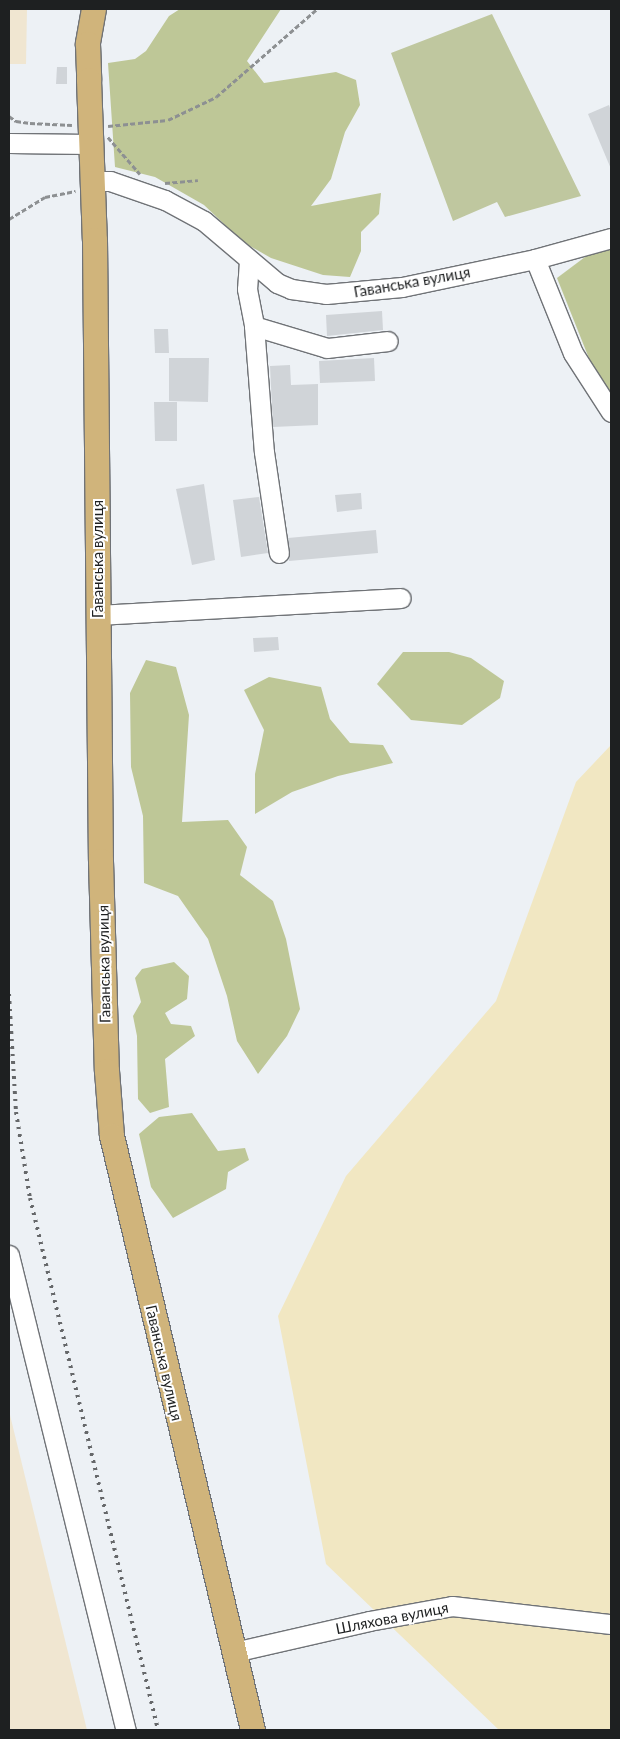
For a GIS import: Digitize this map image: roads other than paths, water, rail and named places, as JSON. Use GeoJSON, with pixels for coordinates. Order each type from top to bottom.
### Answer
{"type":"FeatureCollection","features":[{"type":"Feature","properties":{"kind":"main road","name":"Гаванська вулиця"},"geometry":{"type":"LineString","coordinates":[[94,9],[88,44],[90,135],[85,185],[98,615],[106,1052],[112,1136],[253,1730]]}},
{"type":"Feature","properties":{"kind":"street"},"geometry":{"type":"LineString","coordinates":[[9,142],[90,135]]}},
{"type":"Feature","properties":{"kind":"street","name":"Гаванська вулиця"},"geometry":{"type":"LineString","coordinates":[[85,185],[110,181],[160,188],[204,221],[277,283],[291,289],[346,294],[402,287],[536,259],[611,238]]}},
{"type":"Feature","properties":{"kind":"street"},"geometry":{"type":"LineString","coordinates":[[536,259],[573,353],[611,412]]}},
{"type":"Feature","properties":{"kind":"street"},"geometry":{"type":"LineString","coordinates":[[249,261],[247,289],[254,326],[264,452],[279,554]]}},
{"type":"Feature","properties":{"kind":"street"},"geometry":{"type":"LineString","coordinates":[[254,326],[327,348],[388,341]]}},
{"type":"Feature","properties":{"kind":"street"},"geometry":{"type":"LineString","coordinates":[[98,615],[401,598]]}},
{"type":"Feature","properties":{"kind":"street"},"geometry":{"type":"LineString","coordinates":[[9,1255],[126,1730]]}},
{"type":"Feature","properties":{"kind":"street","name":"Шляхова вулиця"},"geometry":{"type":"LineString","coordinates":[[234,1652],[422,1610],[452,1606],[611,1624]]}},
{"type":"Feature","properties":{"kind":"railway"},"geometry":{"type":"LineString","coordinates":[[9,994],[16,1112],[30,1198],[158,1730]]}}]}
